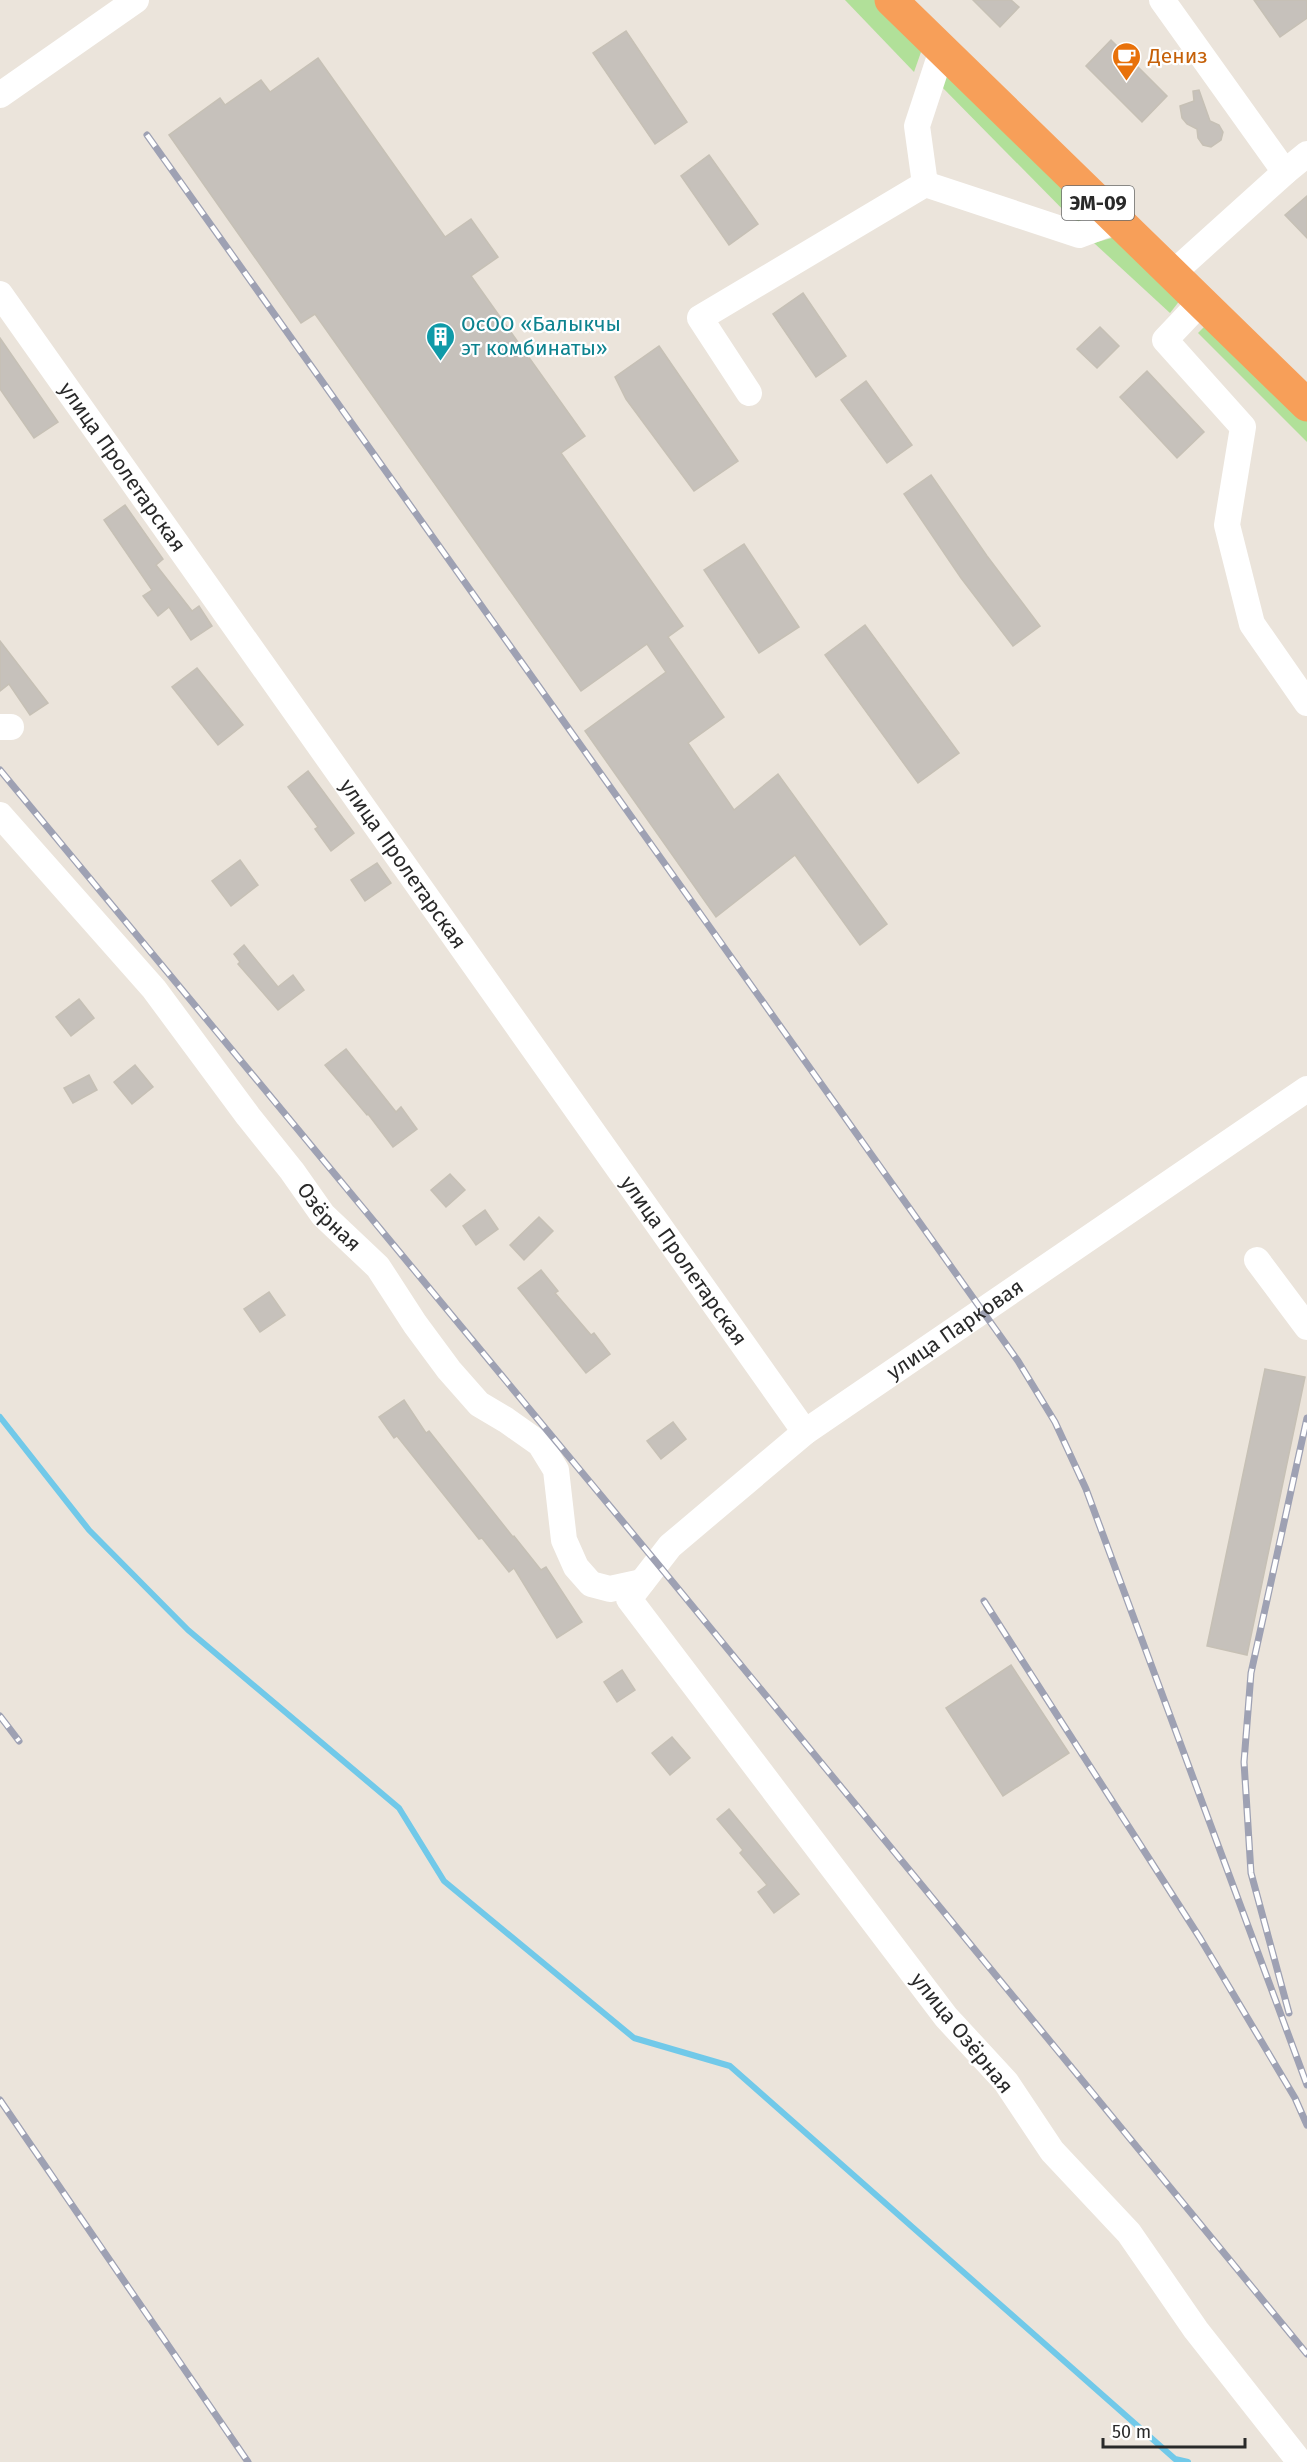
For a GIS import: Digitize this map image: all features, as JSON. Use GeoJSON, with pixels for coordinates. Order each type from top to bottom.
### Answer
{"type":"FeatureCollection","features":[{"type":"Feature","properties":{"kind":"highway","name":"ЭМ-09"},"geometry":{"type":"LineString","coordinates":[[891,0],[1307,405]]}},
{"type":"Feature","properties":{"kind":"street"},"geometry":{"type":"LineString","coordinates":[[0,95],[136,0]]}},
{"type":"Feature","properties":{"kind":"street"},"geometry":{"type":"LineString","coordinates":[[1162,0],[1285,171]]}},
{"type":"Feature","properties":{"kind":"street"},"geometry":{"type":"LineString","coordinates":[[925,184],[916,126],[942,50]]}},
{"type":"Feature","properties":{"kind":"street"},"geometry":{"type":"LineString","coordinates":[[1172,274],[1285,171],[1307,154]]}},
{"type":"Feature","properties":{"kind":"street"},"geometry":{"type":"LineString","coordinates":[[749,393],[700,318],[925,184],[1079,235],[1116,221]]}},
{"type":"Feature","properties":{"kind":"street","name":"улица Пролетарская"},"geometry":{"type":"LineString","coordinates":[[0,294],[805,1432]]}},
{"type":"Feature","properties":{"kind":"street"},"geometry":{"type":"LineString","coordinates":[[1201,303],[1165,340],[1243,427],[1227,525],[1252,624],[1307,703]]}},
{"type":"Feature","properties":{"kind":"street","name":"Озёрная"},"geometry":{"type":"LineString","coordinates":[[0,815],[154,989],[323,1215],[378,1267],[415,1324],[449,1370],[479,1404],[540,1444],[556,1470],[564,1540],[576,1568],[591,1584],[610,1589],[636,1590]]}},
{"type":"Feature","properties":{"kind":"street","name":"улица Парковая"},"geometry":{"type":"LineString","coordinates":[[636,1590],[670,1546],[805,1432],[1307,1089]]}},
{"type":"Feature","properties":{"kind":"street"},"geometry":{"type":"LineString","coordinates":[[1257,1260],[1307,1327]]}},
{"type":"Feature","properties":{"kind":"street","name":"улица Озёрная"},"geometry":{"type":"LineString","coordinates":[[636,1590],[946,2017],[1006,2082],[1052,2151],[1129,2233],[1196,2330],[1300,2462]]}},
{"type":"Feature","properties":{"kind":"green space"},"geometry":{"type":"Polygon","coordinates":[[[845,0],[891,0],[927,35],[914,72],[845,0]]]}},
{"type":"Feature","properties":{"kind":"green space"},"geometry":{"type":"Polygon","coordinates":[[[956,64],[1102,207],[1079,226],[938,83],[956,64]]]}},
{"type":"Feature","properties":{"kind":"green space"},"geometry":{"type":"Polygon","coordinates":[[[1129,233],[1188,290],[1170,313],[1094,243],[1129,233]]]}},
{"type":"Feature","properties":{"kind":"green space"},"geometry":{"type":"Polygon","coordinates":[[[1215,316],[1307,405],[1307,442],[1198,333],[1215,316]]]}},
{"type":"Feature","properties":{"kind":"building"},"geometry":{"type":"Polygon","coordinates":[[[973,0],[1011,0],[1019,7],[1000,27],[973,0]]]}},
{"type":"Feature","properties":{"kind":"building"},"geometry":{"type":"Polygon","coordinates":[[[1254,0],[1307,0],[1307,18],[1280,37],[1254,0]]]}},
{"type":"Feature","properties":{"kind":"building"},"geometry":{"type":"Polygon","coordinates":[[[626,31],[687,122],[655,144],[593,53],[626,31]]]}},
{"type":"Feature","properties":{"kind":"building","name":"Дениз"},"geometry":{"type":"Polygon","coordinates":[[[1111,40],[1167,96],[1142,122],[1086,66],[1111,40]]]}},
{"type":"Feature","properties":{"kind":"building","name":"ОсОО «Балыкчы эт комбинаты»"},"geometry":{"type":"Polygon","coordinates":[[[318,58],[445,237],[471,219],[498,257],[471,276],[585,436],[561,453],[683,626],[668,637],[724,717],[688,743],[734,810],[778,774],[887,924],[860,945],[795,855],[716,917],[585,731],[666,672],[647,644],[581,691],[315,314],[301,323],[169,135],[220,98],[225,105],[261,80],[270,92],[318,58]]]}},
{"type":"Feature","properties":{"kind":"building"},"geometry":{"type":"Polygon","coordinates":[[[1199,90],[1210,121],[1219,125],[1223,132],[1221,140],[1211,147],[1203,145],[1198,138],[1197,129],[1187,124],[1182,118],[1180,106],[1194,101],[1193,91],[1199,90]]]}},
{"type":"Feature","properties":{"kind":"building"},"geometry":{"type":"Polygon","coordinates":[[[709,155],[758,224],[729,245],[681,176],[709,155]]]}},
{"type":"Feature","properties":{"kind":"building"},"geometry":{"type":"Polygon","coordinates":[[[1307,196],[1307,238],[1285,215],[1307,196]]]}},
{"type":"Feature","properties":{"kind":"building"},"geometry":{"type":"Polygon","coordinates":[[[803,293],[846,356],[816,377],[773,314],[803,293]]]}},
{"type":"Feature","properties":{"kind":"building"},"geometry":{"type":"Polygon","coordinates":[[[1100,327],[1119,346],[1097,368],[1077,349],[1100,327]]]}},
{"type":"Feature","properties":{"kind":"building"},"geometry":{"type":"Polygon","coordinates":[[[0,338],[58,422],[34,438],[0,389],[0,338]]]}},
{"type":"Feature","properties":{"kind":"building"},"geometry":{"type":"Polygon","coordinates":[[[659,346],[738,461],[694,491],[626,399],[615,377],[659,346]]]}},
{"type":"Feature","properties":{"kind":"building"},"geometry":{"type":"Polygon","coordinates":[[[1147,371],[1204,432],[1177,458],[1120,397],[1147,371]]]}},
{"type":"Feature","properties":{"kind":"building"},"geometry":{"type":"Polygon","coordinates":[[[866,381],[912,445],[887,463],[841,400],[866,381]]]}},
{"type":"Feature","properties":{"kind":"building"},"geometry":{"type":"Polygon","coordinates":[[[931,475],[987,556],[1040,626],[1013,646],[961,578],[904,494],[931,475]]]}},
{"type":"Feature","properties":{"kind":"building"},"geometry":{"type":"Polygon","coordinates":[[[125,505],[163,559],[156,565],[192,611],[199,606],[212,626],[191,640],[169,607],[158,616],[143,596],[152,590],[104,520],[125,505]]]}},
{"type":"Feature","properties":{"kind":"building"},"geometry":{"type":"Polygon","coordinates":[[[744,544],[799,627],[759,653],[704,570],[744,544]]]}},
{"type":"Feature","properties":{"kind":"building"},"geometry":{"type":"Polygon","coordinates":[[[865,625],[959,753],[918,783],[825,655],[865,625]]]}},
{"type":"Feature","properties":{"kind":"building"},"geometry":{"type":"Polygon","coordinates":[[[0,641],[48,703],[30,715],[9,684],[0,691],[0,641]]]}},
{"type":"Feature","properties":{"kind":"building"},"geometry":{"type":"Polygon","coordinates":[[[197,668],[243,725],[218,745],[172,687],[197,668]]]}},
{"type":"Feature","properties":{"kind":"building"},"geometry":{"type":"Polygon","coordinates":[[[308,771],[354,833],[331,851],[315,829],[318,827],[288,787],[308,771]]]}},
{"type":"Feature","properties":{"kind":"building"},"geometry":{"type":"Polygon","coordinates":[[[240,860],[258,885],[231,906],[212,881],[240,860]]]}},
{"type":"Feature","properties":{"kind":"building"},"geometry":{"type":"Polygon","coordinates":[[[377,863],[391,883],[365,901],[351,880],[377,863]]]}},
{"type":"Feature","properties":{"kind":"building"},"geometry":{"type":"Polygon","coordinates":[[[244,945],[278,987],[293,975],[304,990],[278,1010],[238,964],[240,962],[234,954],[244,945]]]}},
{"type":"Feature","properties":{"kind":"building"},"geometry":{"type":"Polygon","coordinates":[[[79,999],[94,1018],[71,1036],[56,1017],[79,999]]]}},
{"type":"Feature","properties":{"kind":"building"},"geometry":{"type":"Polygon","coordinates":[[[346,1049],[396,1112],[401,1107],[417,1129],[393,1147],[368,1114],[325,1065],[346,1049]]]}},
{"type":"Feature","properties":{"kind":"building"},"geometry":{"type":"Polygon","coordinates":[[[135,1065],[153,1087],[132,1104],[114,1082],[135,1065]]]}},
{"type":"Feature","properties":{"kind":"building"},"geometry":{"type":"Polygon","coordinates":[[[89,1075],[97,1090],[73,1103],[64,1088],[89,1075]]]}},
{"type":"Feature","properties":{"kind":"building"},"geometry":{"type":"Polygon","coordinates":[[[450,1174],[465,1190],[446,1207],[431,1190],[450,1174]]]}},
{"type":"Feature","properties":{"kind":"building"},"geometry":{"type":"Polygon","coordinates":[[[485,1210],[498,1229],[476,1245],[463,1226],[485,1210]]]}},
{"type":"Feature","properties":{"kind":"building"},"geometry":{"type":"Polygon","coordinates":[[[539,1217],[553,1231],[524,1260],[510,1245],[539,1217]]]}},
{"type":"Feature","properties":{"kind":"building"},"geometry":{"type":"Polygon","coordinates":[[[541,1270],[558,1291],[555,1293],[591,1335],[594,1333],[610,1354],[586,1373],[518,1288],[541,1270]]]}},
{"type":"Feature","properties":{"kind":"building"},"geometry":{"type":"Polygon","coordinates":[[[269,1292],[285,1315],[260,1332],[244,1309],[269,1292]]]}},
{"type":"Feature","properties":{"kind":"building"},"geometry":{"type":"Polygon","coordinates":[[[1265,1369],[1305,1377],[1247,1655],[1207,1646],[1265,1369]]]}},
{"type":"Feature","properties":{"kind":"building"},"geometry":{"type":"Polygon","coordinates":[[[404,1400],[426,1433],[429,1431],[541,1570],[546,1567],[582,1622],[557,1638],[514,1568],[509,1572],[482,1538],[479,1539],[397,1436],[394,1438],[379,1417],[404,1400]]]}},
{"type":"Feature","properties":{"kind":"building"},"geometry":{"type":"Polygon","coordinates":[[[673,1422],[686,1439],[661,1459],[647,1441],[673,1422]]]}},
{"type":"Feature","properties":{"kind":"building"},"geometry":{"type":"Polygon","coordinates":[[[1011,1665],[1069,1753],[1003,1796],[946,1708],[1011,1665]]]}},
{"type":"Feature","properties":{"kind":"building"},"geometry":{"type":"Polygon","coordinates":[[[622,1670],[635,1690],[617,1702],[604,1682],[622,1670]]]}},
{"type":"Feature","properties":{"kind":"building"},"geometry":{"type":"Polygon","coordinates":[[[672,1737],[690,1758],[670,1775],[652,1753],[672,1737]]]}},
{"type":"Feature","properties":{"kind":"building"},"geometry":{"type":"Polygon","coordinates":[[[729,1809],[799,1894],[774,1913],[758,1892],[767,1885],[740,1853],[743,1850],[717,1819],[729,1809]]]}},
{"type":"Feature","properties":{"kind":"waterway"},"geometry":{"type":"LineString","coordinates":[[0,1417],[89,1530],[188,1630],[399,1808],[444,1881],[634,2038],[730,2066],[1175,2459],[1188,2462]]}},
{"type":"Feature","properties":{"kind":"railway"},"geometry":{"type":"LineString","coordinates":[[147,135],[1018,1361],[1055,1422],[1086,1489],[1307,2085]]}},
{"type":"Feature","properties":{"kind":"railway"},"geometry":{"type":"LineString","coordinates":[[0,770],[657,1563],[1307,2354]]}},
{"type":"Feature","properties":{"kind":"railway"},"geometry":{"type":"LineString","coordinates":[[1289,2013],[1251,1873],[1244,1762],[1251,1673],[1307,1418]]}},
{"type":"Feature","properties":{"kind":"railway"},"geometry":{"type":"LineString","coordinates":[[984,1601],[1200,1938],[1295,2098],[1307,2125]]}},
{"type":"Feature","properties":{"kind":"railway"},"geometry":{"type":"LineString","coordinates":[[0,1716],[19,1741]]}},
{"type":"Feature","properties":{"kind":"railway"},"geometry":{"type":"LineString","coordinates":[[0,2100],[248,2462]]}},
{"type":"Feature","properties":{"kind":"place","name":"Дениз"},"geometry":{"type":"Point","coordinates":[1127,82]}},
{"type":"Feature","properties":{"kind":"place","name":"ОсОО «Балыкчы эт комбинаты»"},"geometry":{"type":"Point","coordinates":[440,362]}}]}
